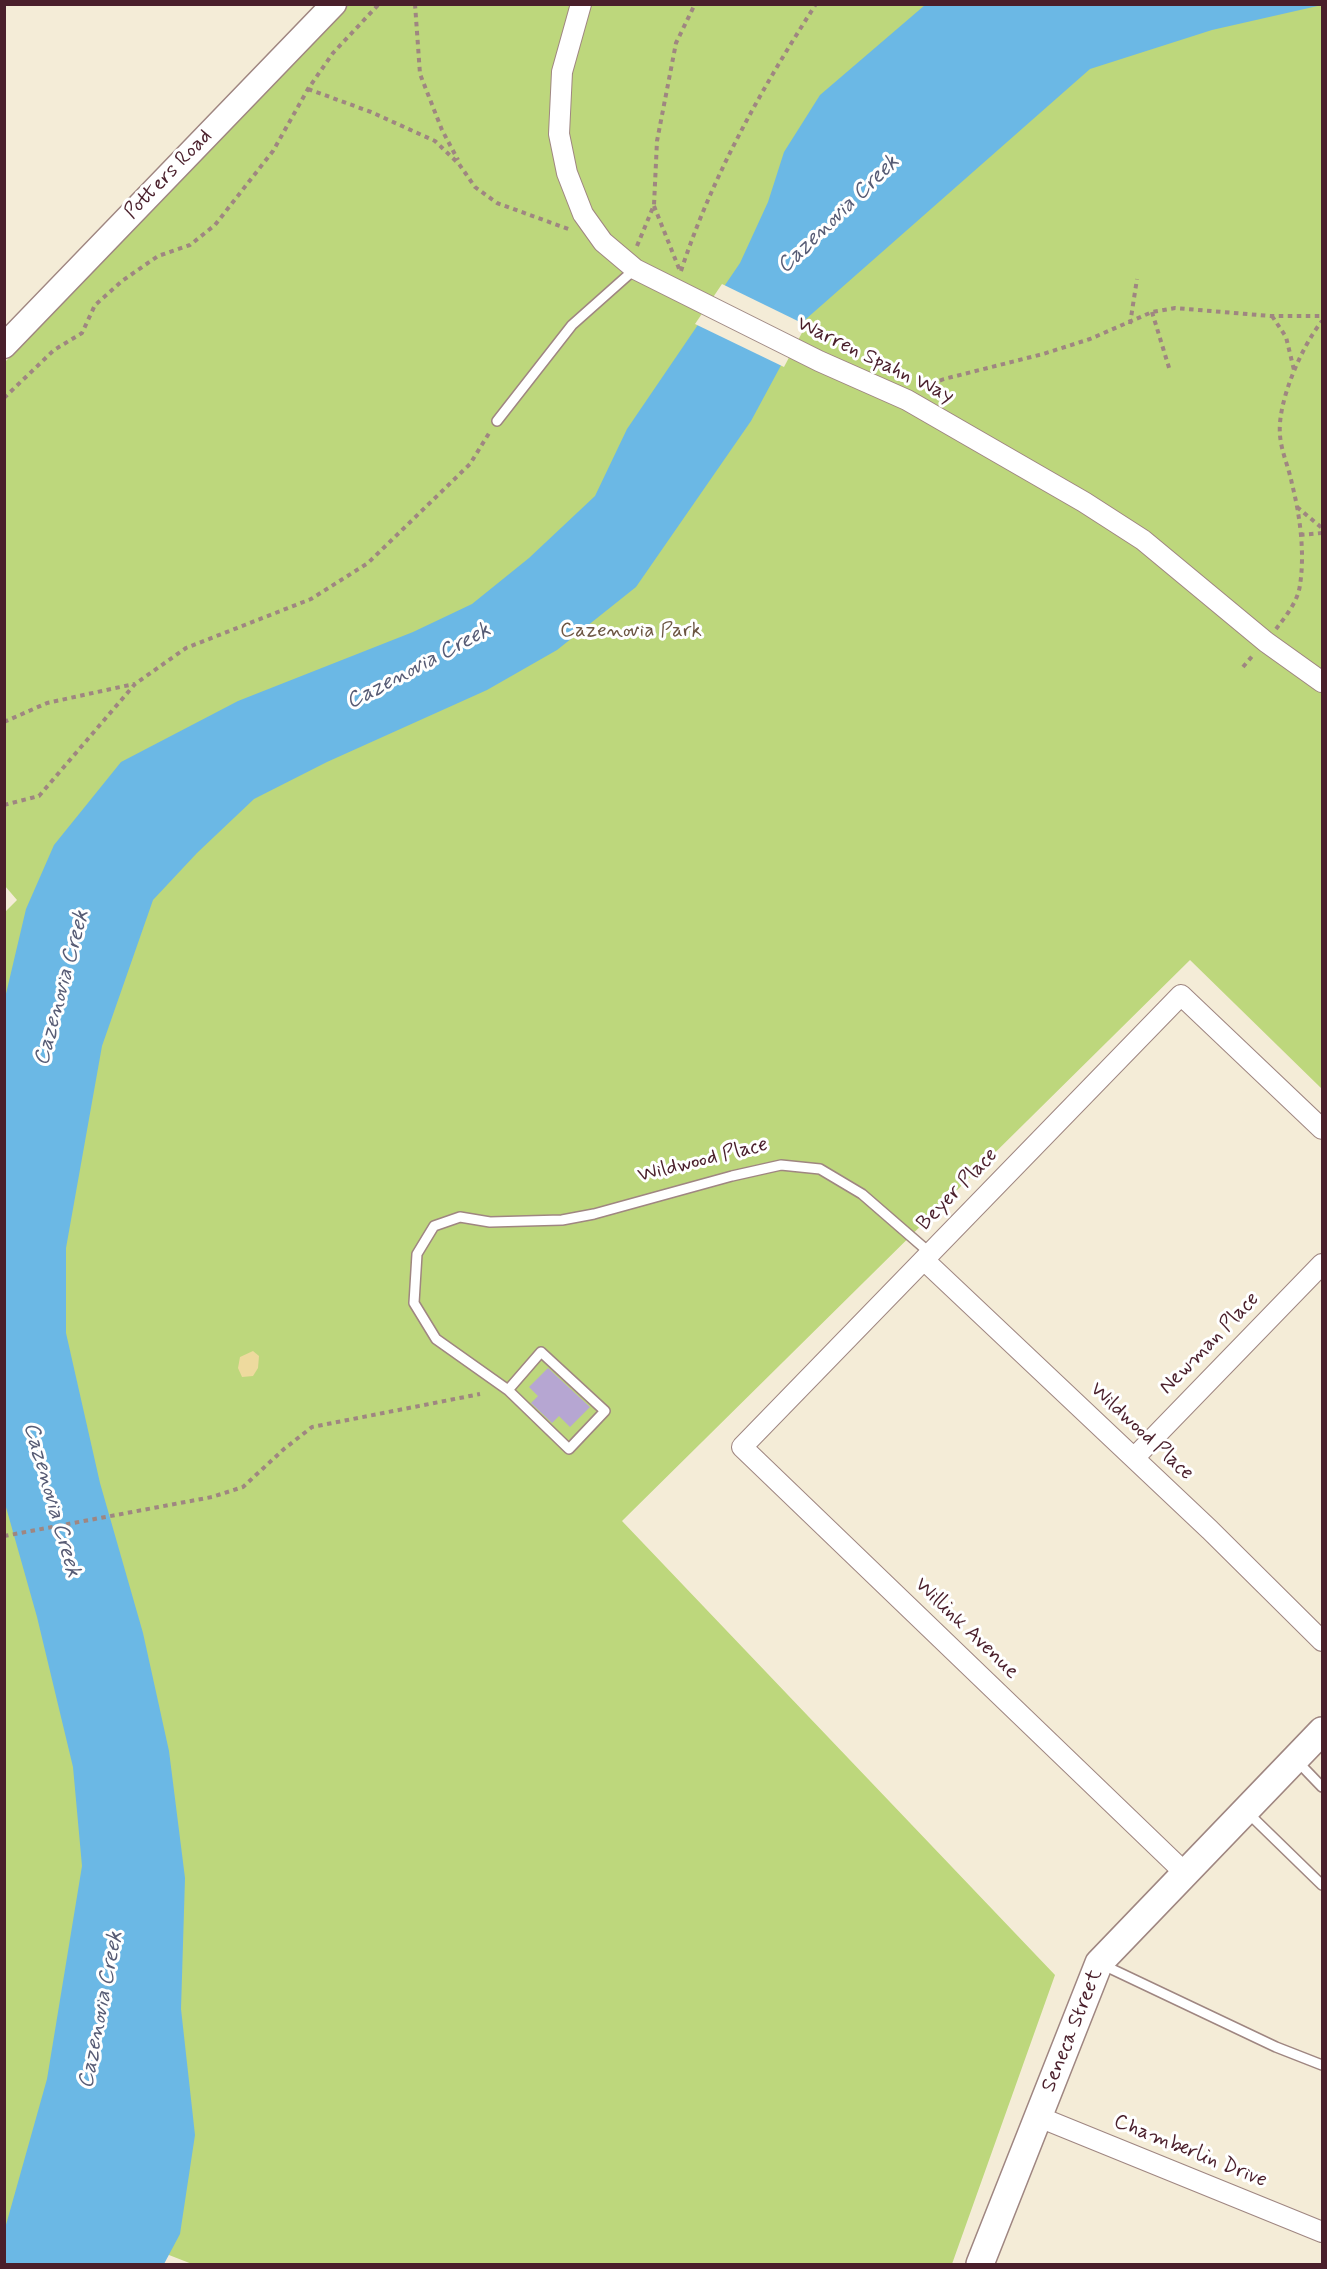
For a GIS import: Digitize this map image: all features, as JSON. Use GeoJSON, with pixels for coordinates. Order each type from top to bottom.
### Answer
{"type":"FeatureCollection","features":[{"type":"Feature","properties":{"kind":"main road","name":"Seneca Street"},"geometry":{"type":"LineString","coordinates":[[981,2265],[1099,1963],[1323,1731]]}},
{"type":"Feature","properties":{"kind":"street","name":"Potters Road"},"geometry":{"type":"LineString","coordinates":[[4,346],[334,4]]}},
{"type":"Feature","properties":{"kind":"street","name":"Warren Spahn Way"},"geometry":{"type":"LineString","coordinates":[[580,4],[562,72],[559,101],[560,134],[567,173],[583,214],[603,242],[635,269],[819,361],[907,400],[1084,502],[1143,540],[1266,642],[1323,682]]}},
{"type":"Feature","properties":{"kind":"street","name":"Beyer Place"},"geometry":{"type":"LineString","coordinates":[[770,1418],[1181,995],[1323,1129]]}},
{"type":"Feature","properties":{"kind":"street","name":"Wildwood Place"},"geometry":{"type":"LineString","coordinates":[[927,1257],[1323,1641]]}},
{"type":"Feature","properties":{"kind":"street","name":"Newman Place"},"geometry":{"type":"LineString","coordinates":[[1134,1458],[1323,1264]]}},
{"type":"Feature","properties":{"kind":"street","name":"Willink Avenue"},"geometry":{"type":"LineString","coordinates":[[770,1418],[742,1447],[1185,1873]]}},
{"type":"Feature","properties":{"kind":"street","name":"Chamberlin Drive"},"geometry":{"type":"LineString","coordinates":[[1039,2116],[1323,2232]]}},
{"type":"Feature","properties":{"kind":"lane"},"geometry":{"type":"LineString","coordinates":[[497,420],[572,325],[635,269]]}},
{"type":"Feature","properties":{"kind":"lane","name":"Wildwood Place"},"geometry":{"type":"LineString","coordinates":[[508,1390],[436,1339],[414,1303],[417,1254],[434,1226],[460,1217],[490,1222],[562,1220],[594,1214],[732,1176],[781,1166],[820,1169],[862,1194],[927,1257]]}},
{"type":"Feature","properties":{"kind":"lane"},"geometry":{"type":"LineString","coordinates":[[541,1352],[605,1411],[569,1449],[508,1390],[541,1352]]}},
{"type":"Feature","properties":{"kind":"lane"},"geometry":{"type":"LineString","coordinates":[[1295,1760],[1323,1787]]}},
{"type":"Feature","properties":{"kind":"lane"},"geometry":{"type":"LineString","coordinates":[[1246,1810],[1323,1885]]}},
{"type":"Feature","properties":{"kind":"lane"},"geometry":{"type":"LineString","coordinates":[[1099,1963],[1276,2047],[1323,2065]]}},
{"type":"Feature","properties":{"kind":"path"},"geometry":{"type":"LineString","coordinates":[[4,398],[54,350],[82,333],[95,305],[122,281],[159,256],[190,245],[215,225],[273,150],[308,89],[333,53],[379,4]]}},
{"type":"Feature","properties":{"kind":"path"},"geometry":{"type":"LineString","coordinates":[[415,4],[420,74],[442,130],[459,164],[475,187],[497,203],[580,234]]}},
{"type":"Feature","properties":{"kind":"path"},"geometry":{"type":"LineString","coordinates":[[640,240],[654,205],[657,141],[676,43],[695,4]]}},
{"type":"Feature","properties":{"kind":"path"},"geometry":{"type":"LineString","coordinates":[[654,205],[681,272],[697,221],[768,79],[816,4]]}},
{"type":"Feature","properties":{"kind":"path"},"geometry":{"type":"LineString","coordinates":[[308,89],[371,112],[435,141],[459,164]]}},
{"type":"Feature","properties":{"kind":"path"},"geometry":{"type":"LineString","coordinates":[[1130,324],[1137,279]]}},
{"type":"Feature","properties":{"kind":"path"},"geometry":{"type":"LineString","coordinates":[[920,390],[944,378],[1043,354],[1130,324],[1152,312],[1175,308],[1271,316],[1323,316]]}},
{"type":"Feature","properties":{"kind":"path"},"geometry":{"type":"LineString","coordinates":[[1152,312],[1170,371]]}},
{"type":"Feature","properties":{"kind":"path"},"geometry":{"type":"LineString","coordinates":[[1271,316],[1286,337],[1294,370]]}},
{"type":"Feature","properties":{"kind":"path"},"geometry":{"type":"LineString","coordinates":[[1276,629],[1289,612],[1300,586],[1300,535],[1280,434],[1286,393],[1311,335],[1323,321]]}},
{"type":"Feature","properties":{"kind":"path"},"geometry":{"type":"LineString","coordinates":[[4,805],[39,796],[135,684],[186,648],[311,599],[368,563],[470,464],[497,420]]}},
{"type":"Feature","properties":{"kind":"path"},"geometry":{"type":"LineString","coordinates":[[1296,506],[1323,528]]}},
{"type":"Feature","properties":{"kind":"path"},"geometry":{"type":"LineString","coordinates":[[1300,535],[1323,533]]}},
{"type":"Feature","properties":{"kind":"path"},"geometry":{"type":"LineString","coordinates":[[1243,667],[1255,654]]}},
{"type":"Feature","properties":{"kind":"path"},"geometry":{"type":"LineString","coordinates":[[4,722],[47,704],[135,684]]}},
{"type":"Feature","properties":{"kind":"path"},"geometry":{"type":"LineString","coordinates":[[4,1536],[212,1497],[243,1487],[312,1427],[480,1394]]}},
{"type":"Feature","properties":{"kind":"green space","name":"Cazenovia Park"},"geometry":{"type":"Polygon","coordinates":[[[348,5],[1322,5],[1322,1089],[1190,960],[622,1521],[1055,1975],[952,2264],[192,2264],[128,2239],[5,2264],[4,913],[17,900],[5,886],[5,362],[348,5]]]}},
{"type":"Feature","properties":{"kind":"sand"},"geometry":{"type":"Polygon","coordinates":[[[253,1351],[259,1356],[258,1368],[253,1376],[242,1377],[238,1368],[240,1357],[253,1351]]]}},
{"type":"Feature","properties":{"kind":"water","name":"Cazenovia Creek"},"geometry":{"type":"Polygon","coordinates":[[[925,5],[1322,5],[1212,30],[1090,69],[806,319],[751,421],[636,587],[557,650],[487,690],[327,762],[254,799],[197,853],[153,900],[102,1046],[66,1248],[66,1333],[100,1483],[143,1633],[169,1751],[185,1878],[181,2009],[195,2135],[180,2234],[164,2264],[5,2264],[4,2232],[47,2079],[82,1866],[73,1767],[37,1617],[4,1500],[5,998],[26,909],[54,845],[121,762],[238,701],[413,632],[472,604],[529,558],[595,496],[627,429],[740,263],[768,202],[784,152],[820,95],[925,5]]]}},
{"type":"Feature","properties":{"kind":"pier"},"geometry":{"type":"Polygon","coordinates":[[[722,284],[806,325],[784,367],[695,324],[722,284]]]}},
{"type":"Feature","properties":{"kind":"building"},"geometry":{"type":"Polygon","coordinates":[[[548,1368],[590,1407],[570,1427],[559,1416],[552,1423],[531,1403],[538,1396],[529,1387],[548,1368]]]}}]}
